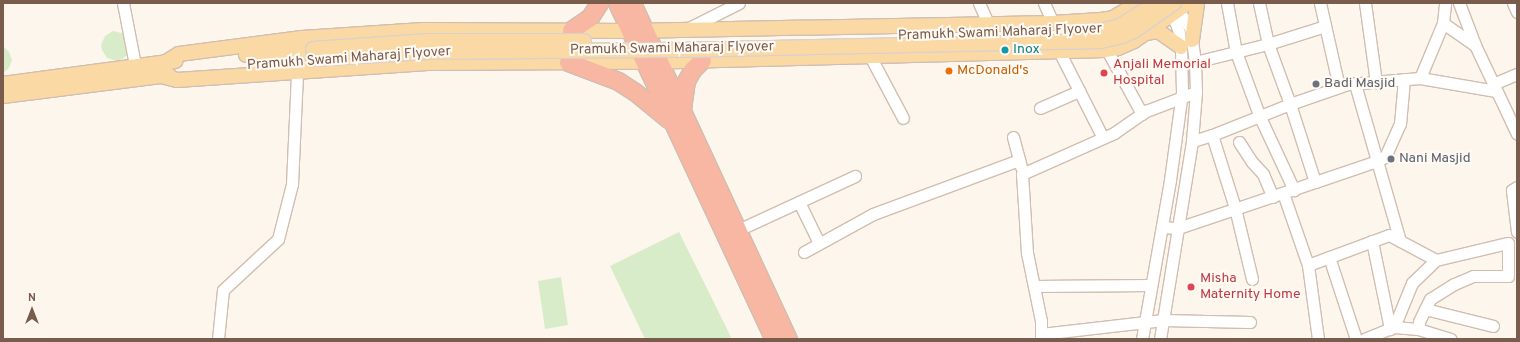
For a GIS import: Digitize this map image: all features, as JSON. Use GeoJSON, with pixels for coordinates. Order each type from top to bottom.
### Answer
{"type":"FeatureCollection","features":[{"type":"Feature","properties":{"kind":"highway"},"geometry":{"type":"LineString","coordinates":[[571,30],[590,17],[599,3]]}},
{"type":"Feature","properties":{"kind":"highway"},"geometry":{"type":"LineString","coordinates":[[617,3],[638,31],[652,61],[674,125],[774,339]]}},
{"type":"Feature","properties":{"kind":"highway"},"geometry":{"type":"LineString","coordinates":[[632,3],[638,31]]}},
{"type":"Feature","properties":{"kind":"highway"},"geometry":{"type":"LineString","coordinates":[[682,110],[686,81],[692,70],[702,60]]}},
{"type":"Feature","properties":{"kind":"highway"},"geometry":{"type":"LineString","coordinates":[[652,61],[682,110],[788,339]]}},
{"type":"Feature","properties":{"kind":"highway"},"geometry":{"type":"LineString","coordinates":[[568,62],[618,81],[635,92],[674,125]]}},
{"type":"Feature","properties":{"kind":"main road"},"geometry":{"type":"LineString","coordinates":[[166,62],[179,54],[302,38],[423,30],[638,31],[1053,23],[1113,18],[1138,3]]}},
{"type":"Feature","properties":{"kind":"main road","name":"Pramukh Swami Maharaj Flyover"},"geometry":{"type":"LineString","coordinates":[[3,96],[161,76],[195,66],[428,41],[679,41],[1100,31],[1111,29],[1128,22],[1156,3]]}},
{"type":"Feature","properties":{"kind":"main road"},"geometry":{"type":"LineString","coordinates":[[1146,33],[1158,31],[1187,43],[1197,3]]}},
{"type":"Feature","properties":{"kind":"main road","name":"Pramukh Swami Maharaj Flyover"},"geometry":{"type":"LineString","coordinates":[[3,84],[166,62],[195,66],[428,52],[678,50],[1101,41],[1122,36],[1134,31],[1177,7]]}},
{"type":"Feature","properties":{"kind":"main road"},"geometry":{"type":"LineString","coordinates":[[161,76],[176,80],[427,63],[652,61],[1107,50],[1134,41],[1177,7]]}},
{"type":"Feature","properties":{"kind":"street"},"geometry":{"type":"LineString","coordinates":[[123,3],[135,65]]}},
{"type":"Feature","properties":{"kind":"street"},"geometry":{"type":"LineString","coordinates":[[684,30],[739,3]]}},
{"type":"Feature","properties":{"kind":"street"},"geometry":{"type":"LineString","coordinates":[[979,3],[989,25]]}},
{"type":"Feature","properties":{"kind":"street"},"geometry":{"type":"LineString","coordinates":[[1044,3],[1053,23]]}},
{"type":"Feature","properties":{"kind":"street"},"geometry":{"type":"LineString","coordinates":[[1142,339],[1170,180],[1190,28],[1177,7],[1162,3]]}},
{"type":"Feature","properties":{"kind":"street"},"geometry":{"type":"LineString","coordinates":[[1227,3],[1236,52],[1259,116],[1294,190]]}},
{"type":"Feature","properties":{"kind":"street"},"geometry":{"type":"LineString","coordinates":[[1259,3],[1268,44],[1290,104],[1315,182]]}},
{"type":"Feature","properties":{"kind":"street"},"geometry":{"type":"LineString","coordinates":[[1320,3],[1339,87]]}},
{"type":"Feature","properties":{"kind":"street"},"geometry":{"type":"LineString","coordinates":[[1365,3],[1376,82]]}},
{"type":"Feature","properties":{"kind":"street"},"geometry":{"type":"LineString","coordinates":[[1420,78],[1443,23],[1445,3]]}},
{"type":"Feature","properties":{"kind":"street"},"geometry":{"type":"LineString","coordinates":[[1459,3],[1477,48],[1517,134]]}},
{"type":"Feature","properties":{"kind":"street"},"geometry":{"type":"LineString","coordinates":[[1513,3],[1517,12]]}},
{"type":"Feature","properties":{"kind":"street"},"geometry":{"type":"LineString","coordinates":[[1443,23],[1475,45],[1477,48]]}},
{"type":"Feature","properties":{"kind":"street"},"geometry":{"type":"LineString","coordinates":[[1196,62],[1268,44],[1325,26]]}},
{"type":"Feature","properties":{"kind":"street"},"geometry":{"type":"LineString","coordinates":[[1160,339],[1192,141],[1196,92],[1196,62],[1187,43]]}},
{"type":"Feature","properties":{"kind":"street"},"geometry":{"type":"LineString","coordinates":[[1107,50],[1142,114]]}},
{"type":"Feature","properties":{"kind":"street"},"geometry":{"type":"LineString","coordinates":[[1058,51],[1103,138]]}},
{"type":"Feature","properties":{"kind":"street"},"geometry":{"type":"LineString","coordinates":[[870,56],[902,118]]}},
{"type":"Feature","properties":{"kind":"street"},"geometry":{"type":"LineString","coordinates":[[218,339],[224,290],[278,239],[292,184],[297,72]]}},
{"type":"Feature","properties":{"kind":"street"},"geometry":{"type":"LineString","coordinates":[[1192,141],[1212,135],[1290,104],[1339,87],[1355,84],[1420,78],[1495,88],[1517,74]]}},
{"type":"Feature","properties":{"kind":"street"},"geometry":{"type":"LineString","coordinates":[[1162,227],[1178,228],[1235,208],[1294,190],[1385,157],[1400,124],[1404,79]]}},
{"type":"Feature","properties":{"kind":"street"},"geometry":{"type":"LineString","coordinates":[[1355,84],[1400,241]]}},
{"type":"Feature","properties":{"kind":"street"},"geometry":{"type":"LineString","coordinates":[[1040,108],[1079,91]]}},
{"type":"Feature","properties":{"kind":"street"},"geometry":{"type":"LineString","coordinates":[[1022,174],[1114,133],[1142,114],[1196,92]]}},
{"type":"Feature","properties":{"kind":"street"},"geometry":{"type":"LineString","coordinates":[[1212,135],[1235,208],[1252,280]]}},
{"type":"Feature","properties":{"kind":"street"},"geometry":{"type":"LineString","coordinates":[[1013,137],[1020,160],[1022,174],[1027,253],[1041,321],[1041,337],[1163,320],[1250,322]]}},
{"type":"Feature","properties":{"kind":"street"},"geometry":{"type":"LineString","coordinates":[[1239,142],[1252,162],[1264,174],[1278,195],[1308,265],[1318,339]]}},
{"type":"Feature","properties":{"kind":"street"},"geometry":{"type":"LineString","coordinates":[[804,252],[873,214],[1020,160]]}},
{"type":"Feature","properties":{"kind":"street"},"geometry":{"type":"LineString","coordinates":[[738,230],[854,176]]}},
{"type":"Feature","properties":{"kind":"street"},"geometry":{"type":"LineString","coordinates":[[1517,187],[1512,190],[1517,232]]}},
{"type":"Feature","properties":{"kind":"street"},"geometry":{"type":"LineString","coordinates":[[799,202],[819,243]]}},
{"type":"Feature","properties":{"kind":"street"},"geometry":{"type":"LineString","coordinates":[[1308,265],[1372,240],[1389,235],[1436,260]]}},
{"type":"Feature","properties":{"kind":"street"},"geometry":{"type":"LineString","coordinates":[[1372,240],[1392,328]]}},
{"type":"Feature","properties":{"kind":"street"},"geometry":{"type":"LineString","coordinates":[[1392,328],[1412,283],[1436,260],[1513,242],[1508,276],[1473,276],[1454,284],[1430,299],[1418,329]]}},
{"type":"Feature","properties":{"kind":"street"},"geometry":{"type":"LineString","coordinates":[[1329,257],[1356,339]]}},
{"type":"Feature","properties":{"kind":"street"},"geometry":{"type":"LineString","coordinates":[[1034,286],[1151,285]]}},
{"type":"Feature","properties":{"kind":"street"},"geometry":{"type":"LineString","coordinates":[[1425,309],[1493,326]]}},
{"type":"Feature","properties":{"kind":"street"},"geometry":{"type":"LineString","coordinates":[[1364,339],[1392,328],[1418,329],[1451,339]]}},
{"type":"Feature","properties":{"kind":"green space"},"geometry":{"type":"Polygon","coordinates":[[[113,31],[126,34],[129,54],[117,61],[107,58],[101,45],[105,36],[113,31]]]}},
{"type":"Feature","properties":{"kind":"green space"},"geometry":{"type":"Polygon","coordinates":[[[3,46],[9,52],[12,60],[9,68],[3,73],[3,46]]]}},
{"type":"Feature","properties":{"kind":"green space"},"geometry":{"type":"Polygon","coordinates":[[[679,232],[732,339],[645,339],[610,266],[679,232]]]}},
{"type":"Feature","properties":{"kind":"green space"},"geometry":{"type":"Polygon","coordinates":[[[561,277],[568,325],[545,329],[538,281],[561,277]]]}},
{"type":"Feature","properties":{"kind":"place","name":"Inox"},"geometry":{"type":"Point","coordinates":[1005,50]}},
{"type":"Feature","properties":{"kind":"place","name":"McDonald's"},"geometry":{"type":"Point","coordinates":[949,71]}},
{"type":"Feature","properties":{"kind":"place","name":"Anjali Memorial Hospital"},"geometry":{"type":"Point","coordinates":[1104,73]}},
{"type":"Feature","properties":{"kind":"place","name":"Badi Masjid"},"geometry":{"type":"Point","coordinates":[1316,84]}},
{"type":"Feature","properties":{"kind":"place","name":"Nani Masjid"},"geometry":{"type":"Point","coordinates":[1391,159]}},
{"type":"Feature","properties":{"kind":"place","name":"Misha Maternity Home"},"geometry":{"type":"Point","coordinates":[1191,287]}}]}
